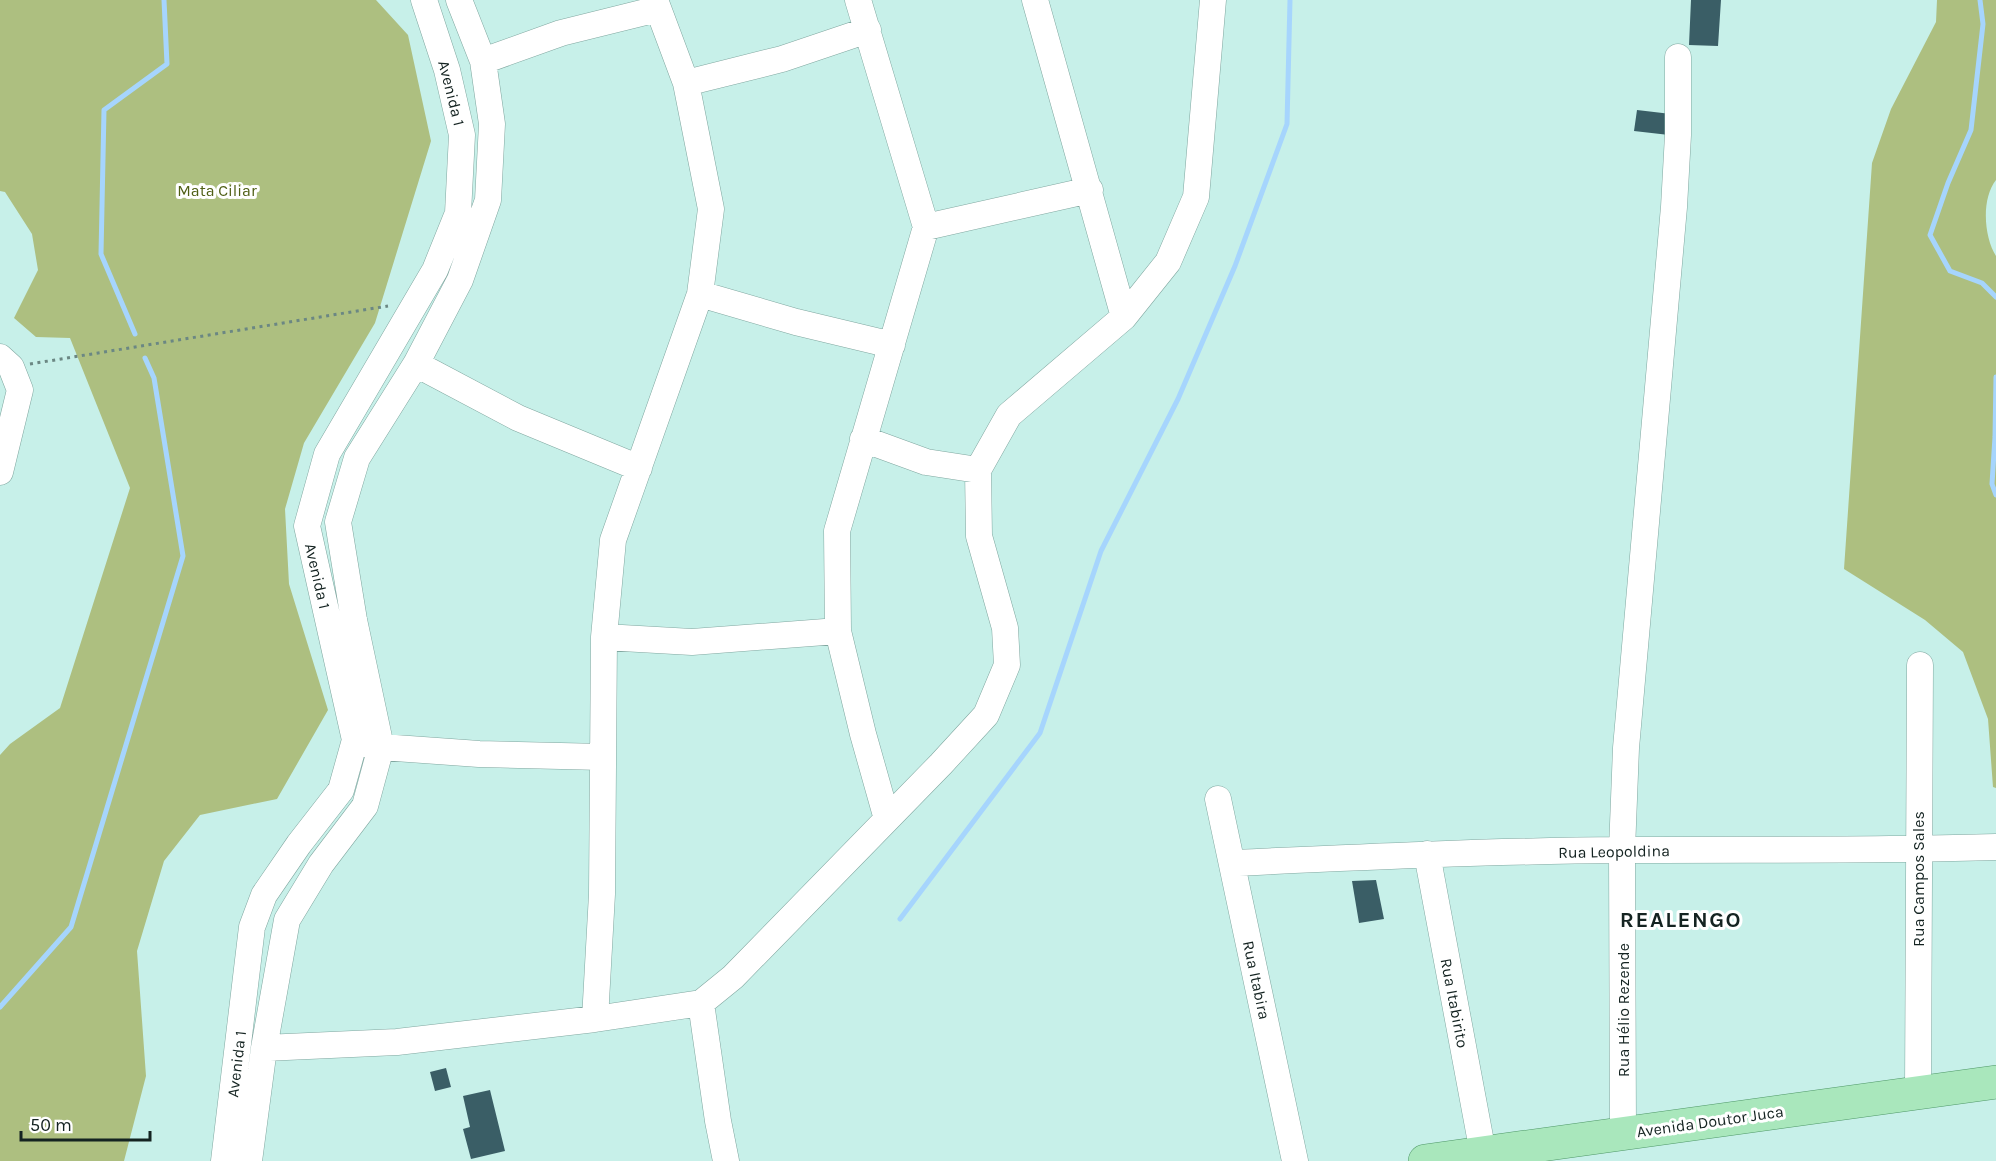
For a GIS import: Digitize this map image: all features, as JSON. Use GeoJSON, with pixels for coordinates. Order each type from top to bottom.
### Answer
{"type":"FeatureCollection","features":[{"type":"Feature","properties":{"kind":"main road","name":"Avenida Doutor Juca"},"geometry":{"type":"LineString","coordinates":[[1425,1161],[1996,1082]]}},
{"type":"Feature","properties":{"kind":"main road","name":"Avenida Doutor Juca"},"geometry":{"type":"LineString","coordinates":[[1584,1161],[1996,1102]]}},
{"type":"Feature","properties":{"kind":"street","name":"Avenida 1"},"geometry":{"type":"LineString","coordinates":[[224,1161],[252,927],[264,895],[299,844],[341,790],[355,740],[307,526],[327,454],[435,270],[458,213],[462,135],[447,70],[423,0]]}},
{"type":"Feature","properties":{"kind":"street","name":"Avenida 1"},"geometry":{"type":"LineString","coordinates":[[249,1161],[264,1048],[287,920],[321,864],[365,806],[381,747],[354,620],[338,522],[357,458],[416,364],[460,280],[489,200],[492,124],[483,61],[459,0]]}},
{"type":"Feature","properties":{"kind":"street"},"geometry":{"type":"LineString","coordinates":[[858,0],[926,227],[837,531],[838,631],[887,819]]}},
{"type":"Feature","properties":{"kind":"street"},"geometry":{"type":"LineString","coordinates":[[1035,0],[1124,316]]}},
{"type":"Feature","properties":{"kind":"street"},"geometry":{"type":"LineString","coordinates":[[264,1048],[397,1042],[701,1004],[733,977],[986,715],[1007,665],[1005,628],[979,536],[978,470],[1009,415],[1124,316],[1168,262],[1197,197],[1213,0]]}},
{"type":"Feature","properties":{"kind":"street"},"geometry":{"type":"LineString","coordinates":[[483,61],[561,33],[657,5],[686,83],[711,209],[699,294],[613,540],[604,637],[602,894],[595,1019]]}},
{"type":"Feature","properties":{"kind":"street"},"geometry":{"type":"LineString","coordinates":[[686,83],[782,59],[868,30]]}},
{"type":"Feature","properties":{"kind":"street","name":"Rua Hélio Rezende"},"geometry":{"type":"LineString","coordinates":[[1623,1133],[1622,850],[1626,748],[1674,207],[1678,135],[1678,57]]}},
{"type":"Feature","properties":{"kind":"street"},"geometry":{"type":"LineString","coordinates":[[926,227],[1089,190]]}},
{"type":"Feature","properties":{"kind":"street"},"geometry":{"type":"LineString","coordinates":[[699,294],[796,322],[892,345]]}},
{"type":"Feature","properties":{"kind":"street"},"geometry":{"type":"LineString","coordinates":[[0,472],[20,390],[5,362]]}},
{"type":"Feature","properties":{"kind":"street"},"geometry":{"type":"LineString","coordinates":[[416,364],[518,418],[639,468]]}},
{"type":"Feature","properties":{"kind":"street"},"geometry":{"type":"LineString","coordinates":[[863,440],[926,462],[978,470]]}},
{"type":"Feature","properties":{"kind":"street"},"geometry":{"type":"LineString","coordinates":[[604,637],[692,642],[838,631]]}},
{"type":"Feature","properties":{"kind":"street","name":"Rua Campos Sales"},"geometry":{"type":"LineString","coordinates":[[1918,1092],[1920,665]]}},
{"type":"Feature","properties":{"kind":"street"},"geometry":{"type":"LineString","coordinates":[[355,740],[381,747],[479,754],[603,757]]}},
{"type":"Feature","properties":{"kind":"street","name":"Rua Itabira"},"geometry":{"type":"LineString","coordinates":[[1218,799],[1295,1161]]}},
{"type":"Feature","properties":{"kind":"street","name":"Rua Leopoldina"},"geometry":{"type":"LineString","coordinates":[[1232,863],[1427,854],[1996,847]]}},
{"type":"Feature","properties":{"kind":"street","name":"Rua Itabirito"},"geometry":{"type":"LineString","coordinates":[[1427,854],[1483,1153]]}},
{"type":"Feature","properties":{"kind":"street"},"geometry":{"type":"LineString","coordinates":[[701,1004],[726,1161]]}},
{"type":"Feature","properties":{"kind":"path"},"geometry":{"type":"LineString","coordinates":[[5,362],[417,302]]}},
{"type":"Feature","properties":{"kind":"green space","name":"Mata Ciliar"},"geometry":{"type":"Polygon","coordinates":[[[0,0],[376,0],[408,35],[431,141],[375,323],[304,443],[285,509],[289,584],[328,710],[277,799],[200,815],[164,861],[137,951],[146,1076],[124,1161],[0,1161],[0,755],[10,744],[60,708],[130,488],[70,338],[36,337],[14,318],[38,270],[32,234],[5,192],[0,191],[0,0]]]}},
{"type":"Feature","properties":{"kind":"green space"},"geometry":{"type":"Polygon","coordinates":[[[1937,0],[1996,0],[1996,180],[1988,197],[1986,218],[1989,239],[1996,256],[1996,788],[1993,787],[1988,719],[1963,652],[1925,620],[1844,569],[1872,163],[1891,109],[1936,22],[1937,0]]]}},
{"type":"Feature","properties":{"kind":"building"},"geometry":{"type":"Polygon","coordinates":[[[1691,0],[1721,0],[1718,46],[1689,45],[1691,0]]]}},
{"type":"Feature","properties":{"kind":"building"},"geometry":{"type":"Polygon","coordinates":[[[1637,110],[1671,114],[1669,135],[1634,131],[1637,110]]]}},
{"type":"Feature","properties":{"kind":"building"},"geometry":{"type":"Polygon","coordinates":[[[1376,880],[1384,919],[1359,923],[1352,881],[1376,880]]]}},
{"type":"Feature","properties":{"kind":"building"},"geometry":{"type":"Polygon","coordinates":[[[446,1068],[451,1087],[435,1091],[430,1072],[446,1068]]]}},
{"type":"Feature","properties":{"kind":"building"},"geometry":{"type":"Polygon","coordinates":[[[490,1090],[505,1151],[471,1159],[463,1129],[470,1127],[463,1096],[490,1090]]]}},
{"type":"Feature","properties":{"kind":"waterway"},"geometry":{"type":"LineString","coordinates":[[135,334],[101,254],[104,110],[167,64],[164,0]]}},
{"type":"Feature","properties":{"kind":"waterway"},"geometry":{"type":"LineString","coordinates":[[900,919],[1040,733],[1101,551],[1178,399],[1235,266],[1287,124],[1290,0]]}},
{"type":"Feature","properties":{"kind":"waterway"},"geometry":{"type":"LineString","coordinates":[[1980,0],[1983,24],[1971,130],[1948,183],[1930,235],[1950,271],[1982,283],[1996,297]]}},
{"type":"Feature","properties":{"kind":"waterway"},"geometry":{"type":"LineString","coordinates":[[0,1007],[71,927],[183,556],[154,378],[145,358]]}},
{"type":"Feature","properties":{"kind":"waterway"},"geometry":{"type":"LineString","coordinates":[[1996,377],[1992,484],[1996,495]]}},
{"type":"Feature","properties":{"kind":"district","name":"REALENGO"},"geometry":{"type":"Point","coordinates":[1681,919]}}]}
